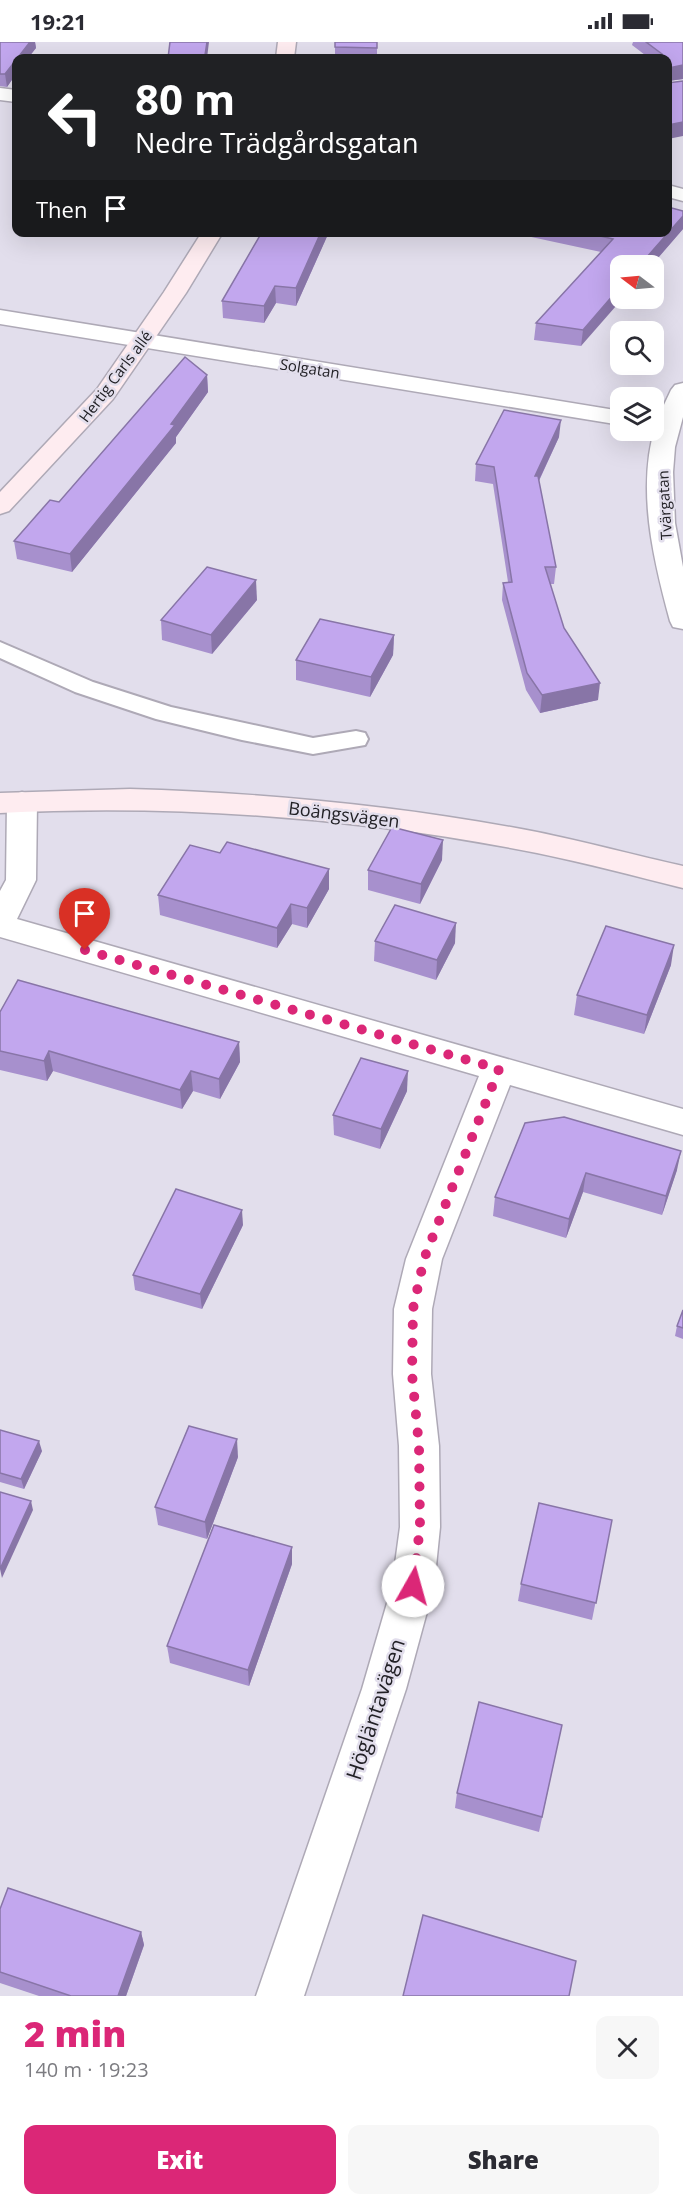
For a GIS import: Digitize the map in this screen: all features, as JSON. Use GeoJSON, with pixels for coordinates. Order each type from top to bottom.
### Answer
{"type":"FeatureCollection","features":[{"type":"Feature","properties":{"kind":"street","name":"Hertig Carls allé"},"geometry":{"type":"LineString","coordinates":[[0,506],[105,394],[210,237]]}},
{"type":"Feature","properties":{"kind":"street","name":"Solgatan"},"geometry":{"type":"LineString","coordinates":[[0,317],[610,416]]}},
{"type":"Feature","properties":{"kind":"street","name":"Tvärgatan"},"geometry":{"type":"LineString","coordinates":[[664,419],[683,390]]}},
{"type":"Feature","properties":{"kind":"street","name":"Tvärgatan"},"geometry":{"type":"LineString","coordinates":[[661,441],[663,523],[670,575],[683,621]]}},
{"type":"Feature","properties":{"kind":"street","name":"Boängsvägen"},"geometry":{"type":"LineString","coordinates":[[11,802],[179,800],[262,804],[346,812],[520,839],[683,877]]}},
{"type":"Feature","properties":{"kind":"street"},"geometry":{"type":"LineString","coordinates":[[0,921],[21,880],[11,802]]}},
{"type":"Feature","properties":{"kind":"street"},"geometry":{"type":"LineString","coordinates":[[0,926],[683,1122]]}},
{"type":"Feature","properties":{"kind":"street","name":"Högläntavägen"},"geometry":{"type":"LineString","coordinates":[[280,1996],[384,1689],[413,1586],[420,1527],[419,1446],[412,1374],[413,1309],[424,1259],[499,1069]]}},
{"type":"Feature","properties":{"kind":"lane"},"geometry":{"type":"LineString","coordinates":[[0,649],[84,687],[165,713],[313,746],[356,739]]}},
{"type":"Feature","properties":{"kind":"building"},"geometry":{"type":"Polygon","coordinates":[[[0,42],[30,42],[21,54],[12,54],[12,65],[5,74],[0,74],[0,42]]]}},
{"type":"Feature","properties":{"kind":"building"},"geometry":{"type":"Polygon","coordinates":[[[170,42],[207,42],[205,54],[168,54],[170,42]]]}},
{"type":"Feature","properties":{"kind":"building"},"geometry":{"type":"Polygon","coordinates":[[[335,42],[377,42],[377,48],[335,47],[335,42]]]}},
{"type":"Feature","properties":{"kind":"building"},"geometry":{"type":"Polygon","coordinates":[[[646,42],[683,42],[683,65],[672,67],[672,54],[662,54],[646,42]]]}},
{"type":"Feature","properties":{"kind":"building"},"geometry":{"type":"Polygon","coordinates":[[[683,81],[683,122],[672,124],[672,82],[683,81]]]}},
{"type":"Feature","properties":{"kind":"building"},"geometry":{"type":"Polygon","coordinates":[[[672,208],[683,211],[683,216],[672,228],[672,208]]]}},
{"type":"Feature","properties":{"kind":"building"},"geometry":{"type":"Polygon","coordinates":[[[259,237],[319,237],[296,288],[275,286],[264,306],[222,301],[259,237]]]}},
{"type":"Feature","properties":{"kind":"building"},"geometry":{"type":"Polygon","coordinates":[[[604,237],[665,237],[649,255],[610,255],[610,299],[583,330],[536,323],[613,239],[604,237]]]}},
{"type":"Feature","properties":{"kind":"building"},"geometry":{"type":"Polygon","coordinates":[[[185,357],[207,375],[171,424],[175,425],[70,554],[14,541],[50,500],[59,502],[185,357]]]}},
{"type":"Feature","properties":{"kind":"building"},"geometry":{"type":"Polygon","coordinates":[[[504,410],[561,420],[535,476],[538,476],[556,567],[545,567],[564,628],[600,683],[542,695],[527,673],[503,583],[512,582],[494,467],[476,464],[504,410]]]}},
{"type":"Feature","properties":{"kind":"building"},"geometry":{"type":"Polygon","coordinates":[[[207,567],[256,580],[211,635],[161,620],[207,567]]]}},
{"type":"Feature","properties":{"kind":"building"},"geometry":{"type":"Polygon","coordinates":[[[320,619],[394,635],[371,677],[296,660],[320,619]]]}},
{"type":"Feature","properties":{"kind":"building"},"geometry":{"type":"Polygon","coordinates":[[[392,827],[443,840],[421,884],[368,870],[392,827]]]}},
{"type":"Feature","properties":{"kind":"building"},"geometry":{"type":"Polygon","coordinates":[[[227,842],[329,869],[307,908],[291,904],[277,928],[158,895],[190,845],[220,853],[227,842]]]}},
{"type":"Feature","properties":{"kind":"building"},"geometry":{"type":"Polygon","coordinates":[[[395,905],[456,923],[437,960],[375,941],[395,905]]]}},
{"type":"Feature","properties":{"kind":"building"},"geometry":{"type":"Polygon","coordinates":[[[606,926],[674,945],[647,1015],[577,995],[606,926]]]}},
{"type":"Feature","properties":{"kind":"building"},"geometry":{"type":"Polygon","coordinates":[[[18,980],[239,1042],[219,1079],[191,1071],[180,1090],[49,1051],[44,1061],[0,1051],[0,1012],[18,980]]]}},
{"type":"Feature","properties":{"kind":"building"},"geometry":{"type":"Polygon","coordinates":[[[361,1058],[408,1071],[381,1129],[333,1115],[361,1058]]]}},
{"type":"Feature","properties":{"kind":"building"},"geometry":{"type":"Polygon","coordinates":[[[564,1117],[681,1151],[666,1196],[586,1173],[569,1219],[495,1197],[525,1123],[564,1117]]]}},
{"type":"Feature","properties":{"kind":"building"},"geometry":{"type":"Polygon","coordinates":[[[176,1189],[242,1210],[200,1294],[133,1275],[176,1189]]]}},
{"type":"Feature","properties":{"kind":"building"},"geometry":{"type":"Polygon","coordinates":[[[683,1310],[683,1328],[677,1326],[683,1310]]]}},
{"type":"Feature","properties":{"kind":"building"},"geometry":{"type":"Polygon","coordinates":[[[189,1426],[237,1439],[205,1522],[155,1507],[189,1426]]]}},
{"type":"Feature","properties":{"kind":"building"},"geometry":{"type":"Polygon","coordinates":[[[0,1430],[39,1441],[21,1479],[0,1473],[0,1430]]]}},
{"type":"Feature","properties":{"kind":"building"},"geometry":{"type":"Polygon","coordinates":[[[0,1492],[31,1501],[0,1569],[0,1492]]]}},
{"type":"Feature","properties":{"kind":"building"},"geometry":{"type":"Polygon","coordinates":[[[539,1503],[612,1520],[596,1603],[521,1584],[539,1503]]]}},
{"type":"Feature","properties":{"kind":"building"},"geometry":{"type":"Polygon","coordinates":[[[214,1525],[292,1547],[248,1670],[167,1646],[214,1525]]]}},
{"type":"Feature","properties":{"kind":"building"},"geometry":{"type":"Polygon","coordinates":[[[479,1702],[562,1725],[542,1817],[457,1793],[479,1702]]]}},
{"type":"Feature","properties":{"kind":"building"},"geometry":{"type":"Polygon","coordinates":[[[8,1888],[141,1932],[118,1996],[71,1996],[0,1972],[0,1909],[8,1888]]]}},
{"type":"Feature","properties":{"kind":"building"},"geometry":{"type":"Polygon","coordinates":[[[423,1915],[576,1961],[569,1996],[403,1996],[423,1915]]]}},
{"type":"Feature","properties":{"kind":"route"},"geometry":{"type":"LineString","coordinates":[[85,950],[499,1069],[424,1259],[413,1309],[412,1374],[419,1446],[420,1527],[413,1586]]}}]}
